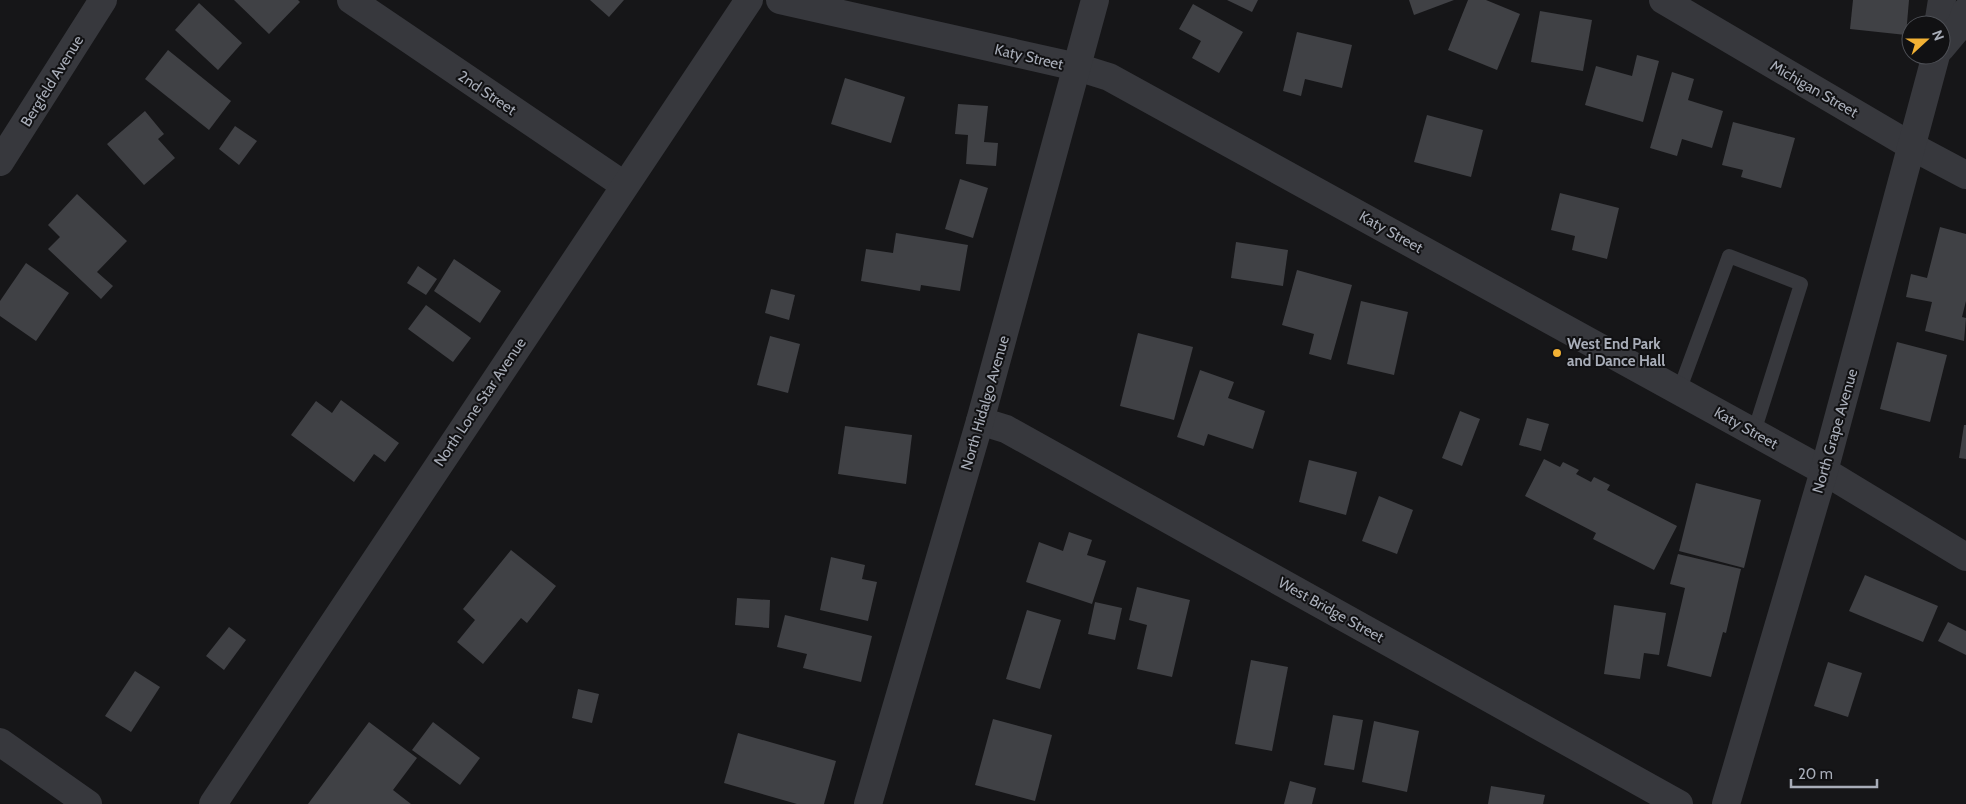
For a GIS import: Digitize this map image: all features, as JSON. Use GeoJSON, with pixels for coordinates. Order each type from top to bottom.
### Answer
{"type":"FeatureCollection","features":[{"type":"Feature","properties":{"kind":"street","name":"Bergfeld Avenue"},"geometry":{"type":"LineString","coordinates":[[0,162],[103,0]]}},
{"type":"Feature","properties":{"kind":"street","name":"2nd Street"},"geometry":{"type":"LineString","coordinates":[[350,0],[624,186]]}},
{"type":"Feature","properties":{"kind":"street","name":"North Lone Star Avenue"},"geometry":{"type":"LineString","coordinates":[[213,804],[749,0]]}},
{"type":"Feature","properties":{"kind":"street","name":"Katy Street"},"geometry":{"type":"LineString","coordinates":[[780,0],[1076,67],[1109,77],[1824,471],[1966,557]]}},
{"type":"Feature","properties":{"kind":"street","name":"North Hidalgo Avenue"},"geometry":{"type":"LineString","coordinates":[[868,804],[980,421],[1095,0]]}},
{"type":"Feature","properties":{"kind":"street","name":"Michigan Street"},"geometry":{"type":"LineString","coordinates":[[1663,0],[1913,147],[1966,175]]}},
{"type":"Feature","properties":{"kind":"street"},"geometry":{"type":"LineString","coordinates":[[1938,15],[1942,0]]}},
{"type":"Feature","properties":{"kind":"street"},"geometry":{"type":"LineString","coordinates":[[1951,36],[1962,23],[1966,11]]}},
{"type":"Feature","properties":{"kind":"street","name":"North Grape Avenue"},"geometry":{"type":"LineString","coordinates":[[1726,804],[1824,471],[1913,147],[1934,65]]}},
{"type":"Feature","properties":{"kind":"street","name":"West Bridge Street"},"geometry":{"type":"LineString","coordinates":[[980,421],[1006,429],[1679,804]]}},
{"type":"Feature","properties":{"kind":"street"},"geometry":{"type":"LineString","coordinates":[[0,742],[73,800]]}},
{"type":"Feature","properties":{"kind":"lane"},"geometry":{"type":"LineString","coordinates":[[1679,390],[1729,256],[1800,284],[1754,432]]}},
{"type":"Feature","properties":{"kind":"building"},"geometry":{"type":"Polygon","coordinates":[[[234,0],[298,0],[300,2],[269,34],[234,0]]]}},
{"type":"Feature","properties":{"kind":"building"},"geometry":{"type":"Polygon","coordinates":[[[590,0],[624,0],[609,17],[590,0]]]}},
{"type":"Feature","properties":{"kind":"building"},"geometry":{"type":"Polygon","coordinates":[[[1227,0],[1258,0],[1252,12],[1227,0]]]}},
{"type":"Feature","properties":{"kind":"building"},"geometry":{"type":"Polygon","coordinates":[[[1409,0],[1454,0],[1414,15],[1409,0]]]}},
{"type":"Feature","properties":{"kind":"building"},"geometry":{"type":"Polygon","coordinates":[[[1468,0],[1486,0],[1520,14],[1497,70],[1448,50],[1468,0]]]}},
{"type":"Feature","properties":{"kind":"building"},"geometry":{"type":"Polygon","coordinates":[[[1853,0],[1909,0],[1908,15],[1901,15],[1901,34],[1850,29],[1853,0]]]}},
{"type":"Feature","properties":{"kind":"building"},"geometry":{"type":"Polygon","coordinates":[[[199,3],[242,43],[218,70],[175,30],[199,3]]]}},
{"type":"Feature","properties":{"kind":"building"},"geometry":{"type":"Polygon","coordinates":[[[1193,4],[1243,32],[1219,73],[1192,58],[1201,41],[1179,29],[1193,4]]]}},
{"type":"Feature","properties":{"kind":"building"},"geometry":{"type":"Polygon","coordinates":[[[1540,11],[1592,20],[1583,71],[1531,62],[1540,11]]]}},
{"type":"Feature","properties":{"kind":"building"},"geometry":{"type":"Polygon","coordinates":[[[1297,32],[1352,45],[1342,88],[1305,79],[1301,96],[1283,91],[1297,32]]]}},
{"type":"Feature","properties":{"kind":"building"},"geometry":{"type":"Polygon","coordinates":[[[168,50],[231,101],[209,130],[145,79],[168,50]]]}},
{"type":"Feature","properties":{"kind":"building"},"geometry":{"type":"Polygon","coordinates":[[[1637,55],[1659,61],[1643,122],[1585,105],[1596,66],[1632,76],[1637,55]]]}},
{"type":"Feature","properties":{"kind":"building"},"geometry":{"type":"Polygon","coordinates":[[[1672,72],[1694,79],[1688,100],[1723,111],[1712,148],[1682,139],[1677,156],[1650,148],[1672,72]]]}},
{"type":"Feature","properties":{"kind":"building"},"geometry":{"type":"Polygon","coordinates":[[[845,78],[905,97],[891,143],[831,124],[845,78]]]}},
{"type":"Feature","properties":{"kind":"building"},"geometry":{"type":"Polygon","coordinates":[[[958,104],[988,106],[984,142],[998,143],[996,166],[966,164],[968,135],[955,134],[958,104]]]}},
{"type":"Feature","properties":{"kind":"building"},"geometry":{"type":"Polygon","coordinates":[[[145,111],[164,134],[158,139],[175,158],[144,185],[107,144],[145,111]]]}},
{"type":"Feature","properties":{"kind":"building"},"geometry":{"type":"Polygon","coordinates":[[[1427,115],[1483,130],[1471,177],[1414,162],[1427,115]]]}},
{"type":"Feature","properties":{"kind":"building"},"geometry":{"type":"Polygon","coordinates":[[[1733,122],[1795,138],[1781,188],[1741,177],[1743,170],[1722,165],[1733,122]]]}},
{"type":"Feature","properties":{"kind":"building"},"geometry":{"type":"Polygon","coordinates":[[[235,126],[257,141],[239,165],[219,149],[235,126]]]}},
{"type":"Feature","properties":{"kind":"building"},"geometry":{"type":"Polygon","coordinates":[[[960,179],[988,188],[973,238],[945,229],[960,179]]]}},
{"type":"Feature","properties":{"kind":"building"},"geometry":{"type":"Polygon","coordinates":[[[1560,193],[1619,208],[1607,259],[1572,250],[1575,236],[1551,230],[1560,193]]]}},
{"type":"Feature","properties":{"kind":"building"},"geometry":{"type":"Polygon","coordinates":[[[77,194],[127,241],[97,272],[113,286],[101,299],[48,249],[60,237],[48,225],[77,194]]]}},
{"type":"Feature","properties":{"kind":"building"},"geometry":{"type":"Polygon","coordinates":[[[1940,227],[1966,234],[1966,301],[1962,317],[1966,318],[1964,341],[1925,331],[1932,302],[1906,297],[1911,274],[1927,278],[1940,227]]]}},
{"type":"Feature","properties":{"kind":"building"},"geometry":{"type":"Polygon","coordinates":[[[896,233],[968,245],[960,291],[921,285],[920,291],[861,281],[866,249],[893,253],[896,233]]]}},
{"type":"Feature","properties":{"kind":"building"},"geometry":{"type":"Polygon","coordinates":[[[1236,242],[1288,250],[1283,286],[1231,278],[1236,242]]]}},
{"type":"Feature","properties":{"kind":"building"},"geometry":{"type":"Polygon","coordinates":[[[454,259],[501,291],[480,323],[434,291],[454,259]]]}},
{"type":"Feature","properties":{"kind":"building"},"geometry":{"type":"Polygon","coordinates":[[[26,263],[69,293],[36,341],[0,316],[0,301],[26,263]]]}},
{"type":"Feature","properties":{"kind":"building"},"geometry":{"type":"Polygon","coordinates":[[[418,266],[437,279],[426,295],[407,283],[418,266]]]}},
{"type":"Feature","properties":{"kind":"building"},"geometry":{"type":"Polygon","coordinates":[[[1297,270],[1352,285],[1331,360],[1309,354],[1314,334],[1282,325],[1297,270]]]}},
{"type":"Feature","properties":{"kind":"building"},"geometry":{"type":"Polygon","coordinates":[[[771,289],[795,295],[789,320],[765,313],[771,289]]]}},
{"type":"Feature","properties":{"kind":"building"},"geometry":{"type":"Polygon","coordinates":[[[1361,301],[1408,312],[1394,375],[1347,364],[1361,301]]]}},
{"type":"Feature","properties":{"kind":"building"},"geometry":{"type":"Polygon","coordinates":[[[426,305],[471,338],[453,362],[408,329],[426,305]]]}},
{"type":"Feature","properties":{"kind":"building"},"geometry":{"type":"Polygon","coordinates":[[[1138,333],[1193,347],[1174,420],[1120,406],[1138,333]]]}},
{"type":"Feature","properties":{"kind":"building"},"geometry":{"type":"Polygon","coordinates":[[[770,336],[800,344],[788,393],[757,385],[770,336]]]}},
{"type":"Feature","properties":{"kind":"building"},"geometry":{"type":"Polygon","coordinates":[[[1897,342],[1947,355],[1930,422],[1880,409],[1897,342]]]}},
{"type":"Feature","properties":{"kind":"building"},"geometry":{"type":"Polygon","coordinates":[[[1200,370],[1234,382],[1228,398],[1265,411],[1253,449],[1208,434],[1204,446],[1177,437],[1200,370]]]}},
{"type":"Feature","properties":{"kind":"building"},"geometry":{"type":"Polygon","coordinates":[[[341,400],[399,443],[385,462],[374,454],[354,482],[291,435],[316,401],[332,413],[341,400]]]}},
{"type":"Feature","properties":{"kind":"building"},"geometry":{"type":"Polygon","coordinates":[[[1460,411],[1480,419],[1462,466],[1442,458],[1460,411]]]}},
{"type":"Feature","properties":{"kind":"building"},"geometry":{"type":"Polygon","coordinates":[[[1527,418],[1549,424],[1541,451],[1519,445],[1527,418]]]}},
{"type":"Feature","properties":{"kind":"building"},"geometry":{"type":"Polygon","coordinates":[[[1964,425],[1966,425],[1966,459],[1959,458],[1964,425]]]}},
{"type":"Feature","properties":{"kind":"building"},"geometry":{"type":"Polygon","coordinates":[[[845,426],[912,435],[906,484],[838,474],[845,426]]]}},
{"type":"Feature","properties":{"kind":"building"},"geometry":{"type":"Polygon","coordinates":[[[1544,459],[1560,467],[1563,462],[1579,470],[1576,474],[1591,482],[1594,477],[1610,485],[1607,490],[1677,526],[1654,570],[1593,539],[1596,533],[1525,496],[1544,459]]]}},
{"type":"Feature","properties":{"kind":"building"},"geometry":{"type":"Polygon","coordinates":[[[1309,460],[1357,472],[1346,515],[1299,502],[1309,460]]]}},
{"type":"Feature","properties":{"kind":"building"},"geometry":{"type":"Polygon","coordinates":[[[1696,483],[1761,500],[1744,568],[1679,551],[1696,483]]]}},
{"type":"Feature","properties":{"kind":"building"},"geometry":{"type":"Polygon","coordinates":[[[1379,496],[1413,510],[1397,554],[1362,541],[1379,496]]]}},
{"type":"Feature","properties":{"kind":"building"},"geometry":{"type":"Polygon","coordinates":[[[1069,532],[1092,540],[1087,555],[1106,561],[1092,604],[1026,582],[1039,542],[1063,551],[1069,532]]]}},
{"type":"Feature","properties":{"kind":"building"},"geometry":{"type":"Polygon","coordinates":[[[511,550],[556,586],[527,623],[521,618],[483,664],[457,642],[475,620],[463,609],[511,550]]]}},
{"type":"Feature","properties":{"kind":"building"},"geometry":{"type":"Polygon","coordinates":[[[1678,554],[1741,569],[1726,633],[1723,632],[1711,677],[1667,666],[1685,588],[1670,584],[1678,554]]]}},
{"type":"Feature","properties":{"kind":"building"},"geometry":{"type":"Polygon","coordinates":[[[831,557],[865,565],[862,579],[877,582],[868,621],[820,610],[831,557]]]}},
{"type":"Feature","properties":{"kind":"building"},"geometry":{"type":"Polygon","coordinates":[[[1865,575],[1938,606],[1923,642],[1849,611],[1865,575]]]}},
{"type":"Feature","properties":{"kind":"building"},"geometry":{"type":"Polygon","coordinates":[[[1137,587],[1190,600],[1172,677],[1137,669],[1147,625],[1129,620],[1137,587]]]}},
{"type":"Feature","properties":{"kind":"building"},"geometry":{"type":"Polygon","coordinates":[[[737,598],[770,600],[769,628],[735,625],[737,598]]]}},
{"type":"Feature","properties":{"kind":"building"},"geometry":{"type":"Polygon","coordinates":[[[1095,602],[1122,608],[1115,640],[1088,634],[1095,602]]]}},
{"type":"Feature","properties":{"kind":"building"},"geometry":{"type":"Polygon","coordinates":[[[1614,605],[1666,613],[1659,655],[1644,653],[1640,679],[1604,674],[1614,605]]]}},
{"type":"Feature","properties":{"kind":"building"},"geometry":{"type":"Polygon","coordinates":[[[1027,610],[1061,620],[1040,689],[1006,679],[1027,610]]]}},
{"type":"Feature","properties":{"kind":"building"},"geometry":{"type":"Polygon","coordinates":[[[785,615],[872,636],[861,682],[803,668],[807,654],[777,647],[785,615]]]}},
{"type":"Feature","properties":{"kind":"building"},"geometry":{"type":"Polygon","coordinates":[[[1948,622],[1966,631],[1966,655],[1938,641],[1948,622]]]}},
{"type":"Feature","properties":{"kind":"building"},"geometry":{"type":"Polygon","coordinates":[[[229,627],[246,640],[224,670],[206,656],[229,627]]]}},
{"type":"Feature","properties":{"kind":"building"},"geometry":{"type":"Polygon","coordinates":[[[1251,660],[1288,667],[1272,751],[1235,744],[1251,660]]]}},
{"type":"Feature","properties":{"kind":"building"},"geometry":{"type":"Polygon","coordinates":[[[1828,662],[1862,673],[1848,717],[1814,706],[1828,662]]]}},
{"type":"Feature","properties":{"kind":"building"},"geometry":{"type":"Polygon","coordinates":[[[135,671],[160,687],[131,732],[105,716],[135,671]]]}},
{"type":"Feature","properties":{"kind":"building"},"geometry":{"type":"Polygon","coordinates":[[[578,689],[599,694],[592,723],[572,718],[578,689]]]}},
{"type":"Feature","properties":{"kind":"building"},"geometry":{"type":"Polygon","coordinates":[[[1333,715],[1363,720],[1354,770],[1324,765],[1333,715]]]}},
{"type":"Feature","properties":{"kind":"building"},"geometry":{"type":"Polygon","coordinates":[[[993,719],[1052,735],[1035,801],[975,785],[993,719]]]}},
{"type":"Feature","properties":{"kind":"building"},"geometry":{"type":"Polygon","coordinates":[[[1374,721],[1419,731],[1407,792],[1362,782],[1374,721]]]}},
{"type":"Feature","properties":{"kind":"building"},"geometry":{"type":"Polygon","coordinates":[[[369,722],[417,758],[393,790],[411,804],[308,804],[369,722]]]}},
{"type":"Feature","properties":{"kind":"building"},"geometry":{"type":"Polygon","coordinates":[[[433,722],[480,758],[460,785],[412,750],[433,722]]]}},
{"type":"Feature","properties":{"kind":"building"},"geometry":{"type":"Polygon","coordinates":[[[738,733],[836,761],[824,804],[797,804],[724,783],[738,733]]]}},
{"type":"Feature","properties":{"kind":"building"},"geometry":{"type":"Polygon","coordinates":[[[1290,781],[1316,788],[1312,804],[1284,804],[1290,781]]]}},
{"type":"Feature","properties":{"kind":"building"},"geometry":{"type":"Polygon","coordinates":[[[1491,786],[1545,795],[1543,804],[1488,804],[1491,786]]]}},
{"type":"Feature","properties":{"kind":"place","name":"West End Park and Dance Hall"},"geometry":{"type":"Point","coordinates":[1557,353]}}]}
